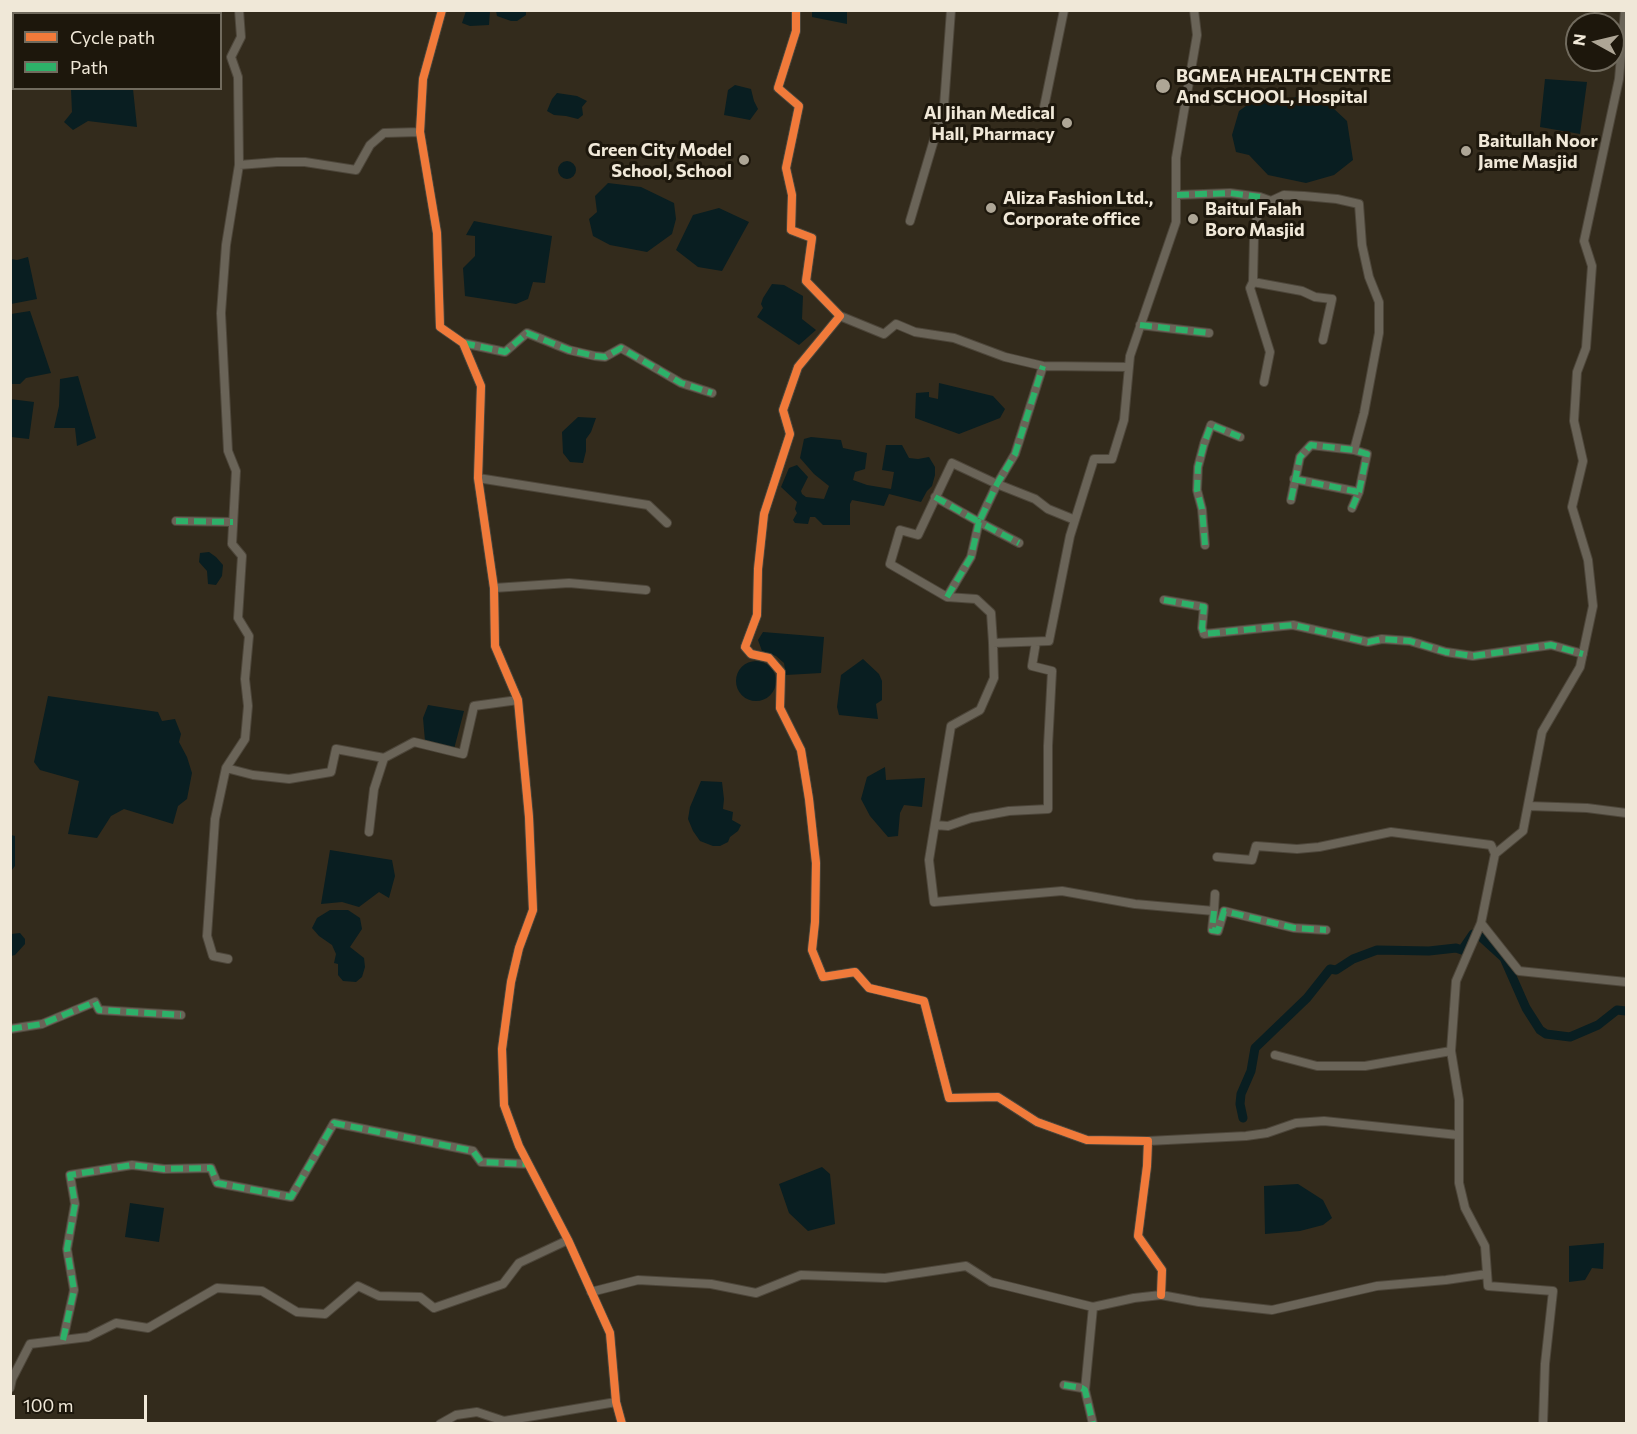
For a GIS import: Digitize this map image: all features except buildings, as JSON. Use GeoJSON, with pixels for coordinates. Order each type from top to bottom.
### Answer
{"type":"FeatureCollection","features":[{"type":"Feature","properties":{"kind":"street"},"geometry":{"type":"LineString","coordinates":[[228,959],[213,956],[207,936],[215,819],[226,768],[245,739],[249,706],[245,679],[249,636],[238,618],[242,556],[232,543],[236,471],[228,452],[221,313],[226,245],[239,165],[237,78],[231,57],[241,37],[239,10]]}},
{"type":"Feature","properties":{"kind":"street"},"geometry":{"type":"LineString","coordinates":[[442,10],[423,79],[420,132],[437,232],[440,327],[463,344],[505,352],[527,333],[570,350],[596,356],[605,357],[621,348],[681,383],[712,393]]}},
{"type":"Feature","properties":{"kind":"street"},"geometry":{"type":"LineString","coordinates":[[796,10],[796,31],[778,88],[799,105],[786,168],[792,195],[791,230],[812,238],[806,281],[840,316],[884,334],[896,324],[915,332],[954,338],[1005,357],[1043,366],[1129,367]]}},
{"type":"Feature","properties":{"kind":"street"},"geometry":{"type":"LineString","coordinates":[[910,221],[944,106],[951,10]]}},
{"type":"Feature","properties":{"kind":"street"},"geometry":{"type":"LineString","coordinates":[[1042,117],[1064,10]]}},
{"type":"Feature","properties":{"kind":"street"},"geometry":{"type":"LineString","coordinates":[[993,643],[1049,641],[1070,537],[1094,459],[1112,459],[1124,420],[1130,356],[1176,222],[1176,158],[1197,35],[1194,10]]}},
{"type":"Feature","properties":{"kind":"street"},"geometry":{"type":"LineString","coordinates":[[1495,854],[1524,831],[1542,732],[1580,667],[1593,606],[1588,560],[1572,507],[1584,461],[1574,421],[1577,372],[1586,348],[1592,266],[1584,241],[1619,79],[1625,10]]}},
{"type":"Feature","properties":{"kind":"street"},"geometry":{"type":"LineString","coordinates":[[239,165],[305,162],[356,170],[370,146],[384,132],[420,132]]}},
{"type":"Feature","properties":{"kind":"street"},"geometry":{"type":"LineString","coordinates":[[1177,195],[1230,193],[1271,201],[1284,195],[1337,199],[1359,204],[1367,266],[1379,302],[1379,333],[1364,413],[1354,450]]}},
{"type":"Feature","properties":{"kind":"street"},"geometry":{"type":"LineString","coordinates":[[1260,198],[1254,237],[1253,282],[1250,288],[1270,352],[1264,382]]}},
{"type":"Feature","properties":{"kind":"street"},"geometry":{"type":"LineString","coordinates":[[1253,282],[1285,290],[1302,291],[1315,297],[1332,298],[1323,340]]}},
{"type":"Feature","properties":{"kind":"street"},"geometry":{"type":"LineString","coordinates":[[840,316],[798,367],[783,410],[790,434],[764,514],[758,569],[757,615],[745,647],[751,654],[769,658],[781,672],[780,708],[801,750],[816,863],[812,950],[823,976],[855,972],[869,988],[924,1000],[949,1098],[998,1097],[1037,1122],[1087,1140],[1148,1141],[1246,1136],[1268,1133],[1296,1123],[1324,1120],[1458,1135]]}},
{"type":"Feature","properties":{"kind":"street"},"geometry":{"type":"LineString","coordinates":[[1140,325],[1209,333]]}},
{"type":"Feature","properties":{"kind":"street"},"geometry":{"type":"LineString","coordinates":[[463,344],[481,386],[478,478],[494,588],[495,646],[518,700],[529,817],[533,910],[519,948],[511,982],[502,1049],[504,1105],[519,1146],[568,1240],[610,1333],[616,1402],[621,1424]]}},
{"type":"Feature","properties":{"kind":"street"},"geometry":{"type":"LineString","coordinates":[[947,597],[971,557],[980,522],[997,484],[1015,454],[1043,366]]}},
{"type":"Feature","properties":{"kind":"street"},"geometry":{"type":"LineString","coordinates":[[1205,545],[1202,509],[1197,490],[1198,467],[1204,444],[1211,425],[1240,437]]}},
{"type":"Feature","properties":{"kind":"street"},"geometry":{"type":"LineString","coordinates":[[1292,500],[1294,479],[1300,457],[1311,445],[1354,450],[1367,454],[1359,492],[1352,508]]}},
{"type":"Feature","properties":{"kind":"street"},"geometry":{"type":"LineString","coordinates":[[1075,520],[1048,510],[1035,499],[952,463],[918,535],[900,530],[890,564],[947,597],[976,599],[991,613],[994,678],[980,710],[951,726],[928,860],[934,902],[1062,891],[1135,904],[1214,911]]}},
{"type":"Feature","properties":{"kind":"street"},"geometry":{"type":"LineString","coordinates":[[478,478],[648,505],[667,523]]}},
{"type":"Feature","properties":{"kind":"street"},"geometry":{"type":"LineString","coordinates":[[1294,479],[1359,492]]}},
{"type":"Feature","properties":{"kind":"street"},"geometry":{"type":"LineString","coordinates":[[935,496],[1020,543]]}},
{"type":"Feature","properties":{"kind":"street"},"geometry":{"type":"LineString","coordinates":[[176,521],[233,522]]}},
{"type":"Feature","properties":{"kind":"street"},"geometry":{"type":"LineString","coordinates":[[494,588],[569,583],[646,591]]}},
{"type":"Feature","properties":{"kind":"street"},"geometry":{"type":"LineString","coordinates":[[1164,600],[1204,607],[1202,628],[1204,634],[1293,625],[1368,642],[1383,639],[1410,641],[1446,652],[1473,656],[1551,645],[1583,654]]}},
{"type":"Feature","properties":{"kind":"street"},"geometry":{"type":"LineString","coordinates":[[934,825],[948,826],[980,816],[1009,811],[1048,809],[1048,746],[1052,670],[1032,666],[1036,642]]}},
{"type":"Feature","properties":{"kind":"street"},"geometry":{"type":"LineString","coordinates":[[226,768],[253,775],[289,779],[331,772],[336,749],[384,758],[414,742],[464,754],[474,706],[518,700]]}},
{"type":"Feature","properties":{"kind":"street"},"geometry":{"type":"LineString","coordinates":[[369,832],[374,789],[384,758]]}},
{"type":"Feature","properties":{"kind":"street"},"geometry":{"type":"LineString","coordinates":[[1528,806],[1587,808],[1626,813]]}},
{"type":"Feature","properties":{"kind":"street"},"geometry":{"type":"LineString","coordinates":[[1217,857],[1252,860],[1256,846],[1297,849],[1319,847],[1391,832],[1491,845],[1495,854],[1481,923],[1456,981],[1451,1051],[1459,1100],[1459,1183],[1465,1208],[1485,1246],[1488,1286],[1553,1291],[1545,1364],[1543,1424]]}},
{"type":"Feature","properties":{"kind":"street"},"geometry":{"type":"LineString","coordinates":[[1215,894],[1212,930],[1218,931],[1224,911],[1294,928],[1326,930]]}},
{"type":"Feature","properties":{"kind":"street"},"geometry":{"type":"LineString","coordinates":[[1481,923],[1519,971],[1626,982]]}},
{"type":"Feature","properties":{"kind":"street"},"geometry":{"type":"LineString","coordinates":[[10,1029],[42,1024],[95,1002],[99,1011],[181,1015]]}},
{"type":"Feature","properties":{"kind":"street"},"geometry":{"type":"LineString","coordinates":[[1275,1055],[1317,1066],[1365,1066],[1451,1051]]}},
{"type":"Feature","properties":{"kind":"street"},"geometry":{"type":"LineString","coordinates":[[63,1340],[74,1290],[67,1249],[75,1204],[70,1175],[132,1165],[164,1169],[210,1168],[217,1183],[291,1197],[334,1123],[473,1151],[481,1162],[528,1164]]}},
{"type":"Feature","properties":{"kind":"street"},"geometry":{"type":"LineString","coordinates":[[1148,1141],[1138,1236],[1162,1270],[1161,1295]]}},
{"type":"Feature","properties":{"kind":"street"},"geometry":{"type":"LineString","coordinates":[[11,1382],[30,1344],[88,1338],[116,1323],[148,1328],[217,1288],[262,1291],[297,1312],[325,1314],[358,1286],[379,1296],[420,1297],[434,1308],[503,1284],[519,1263],[568,1240]]}},
{"type":"Feature","properties":{"kind":"street"},"geometry":{"type":"LineString","coordinates":[[591,1292],[638,1280],[711,1284],[756,1293],[801,1275],[885,1278],[966,1266],[991,1282],[1093,1307],[1161,1295],[1199,1302],[1272,1310],[1377,1286],[1487,1274]]}},
{"type":"Feature","properties":{"kind":"street"},"geometry":{"type":"LineString","coordinates":[[1093,1307],[1085,1390],[1093,1424]]}},
{"type":"Feature","properties":{"kind":"street"},"geometry":{"type":"LineString","coordinates":[[1064,1385],[1085,1390]]}},
{"type":"Feature","properties":{"kind":"street"},"geometry":{"type":"LineString","coordinates":[[440,1424],[456,1415],[477,1413],[504,1421],[616,1402]]}},
{"type":"Feature","properties":{"kind":"water"},"geometry":{"type":"Polygon","coordinates":[[[466,11],[490,11],[489,25],[470,26],[462,23],[466,11]]]}},
{"type":"Feature","properties":{"kind":"water"},"geometry":{"type":"Polygon","coordinates":[[[496,11],[526,11],[526,15],[517,21],[511,21],[497,16],[496,11]]]}},
{"type":"Feature","properties":{"kind":"water"},"geometry":{"type":"Polygon","coordinates":[[[812,11],[847,11],[847,24],[812,17],[812,11]]]}},
{"type":"Feature","properties":{"kind":"water"},"geometry":{"type":"Polygon","coordinates":[[[1545,79],[1587,82],[1580,134],[1540,127],[1545,79]]]}},
{"type":"Feature","properties":{"kind":"water"},"geometry":{"type":"Polygon","coordinates":[[[735,85],[751,89],[758,109],[750,120],[724,115],[728,90],[735,85]]]}},
{"type":"Feature","properties":{"kind":"water"},"geometry":{"type":"Polygon","coordinates":[[[71,90],[133,90],[137,127],[88,121],[73,130],[64,122],[72,112],[71,90]]]}},
{"type":"Feature","properties":{"kind":"water"},"geometry":{"type":"Polygon","coordinates":[[[1316,91],[1328,94],[1332,107],[1347,121],[1353,160],[1334,175],[1306,183],[1268,175],[1249,155],[1236,152],[1232,135],[1239,111],[1257,98],[1273,93],[1286,100],[1316,91]]]}},
{"type":"Feature","properties":{"kind":"water"},"geometry":{"type":"Polygon","coordinates":[[[557,93],[577,96],[587,101],[582,107],[583,115],[578,119],[554,115],[547,111],[557,93]]]}},
{"type":"Feature","properties":{"kind":"water"},"geometry":{"type":"Polygon","coordinates":[[[567,161],[573,164],[576,170],[573,176],[567,179],[561,176],[558,170],[561,164],[567,161]]]}},
{"type":"Feature","properties":{"kind":"water"},"geometry":{"type":"Polygon","coordinates":[[[608,183],[641,187],[674,203],[676,219],[672,234],[647,252],[610,245],[593,236],[589,219],[597,212],[595,196],[608,183]]]}},
{"type":"Feature","properties":{"kind":"water"},"geometry":{"type":"Polygon","coordinates":[[[719,208],[749,222],[722,271],[698,267],[676,250],[693,215],[719,208]]]}},
{"type":"Feature","properties":{"kind":"water"},"geometry":{"type":"Polygon","coordinates":[[[474,221],[552,236],[545,283],[533,282],[528,299],[516,304],[465,296],[463,268],[475,256],[475,236],[466,235],[474,221]]]}},
{"type":"Feature","properties":{"kind":"water"},"geometry":{"type":"Polygon","coordinates":[[[28,257],[37,299],[11,304],[11,259],[28,257]]]}},
{"type":"Feature","properties":{"kind":"water"},"geometry":{"type":"Polygon","coordinates":[[[772,284],[784,285],[803,296],[802,319],[816,330],[799,345],[757,317],[763,308],[761,304],[763,298],[772,284]]]}},
{"type":"Feature","properties":{"kind":"water"},"geometry":{"type":"Polygon","coordinates":[[[30,311],[51,373],[26,378],[20,384],[11,384],[11,314],[30,311]]]}},
{"type":"Feature","properties":{"kind":"water"},"geometry":{"type":"Polygon","coordinates":[[[78,376],[96,438],[77,446],[75,428],[54,428],[59,406],[60,379],[78,376]]]}},
{"type":"Feature","properties":{"kind":"water"},"geometry":{"type":"Polygon","coordinates":[[[939,383],[993,396],[1005,409],[1000,418],[959,434],[915,418],[916,393],[929,392],[929,397],[938,399],[939,383]]]}},
{"type":"Feature","properties":{"kind":"water"},"geometry":{"type":"Polygon","coordinates":[[[10,399],[34,402],[29,439],[11,437],[10,399]]]}},
{"type":"Feature","properties":{"kind":"water"},"geometry":{"type":"Polygon","coordinates":[[[578,417],[596,418],[586,439],[583,463],[570,462],[563,453],[562,432],[578,417]]]}},
{"type":"Feature","properties":{"kind":"water"},"geometry":{"type":"Polygon","coordinates":[[[811,437],[841,440],[843,448],[867,453],[865,469],[855,472],[853,480],[891,489],[894,472],[882,470],[886,445],[902,445],[909,458],[929,457],[935,467],[932,486],[921,502],[889,494],[884,506],[852,500],[850,525],[823,525],[815,517],[810,517],[808,524],[795,523],[793,520],[797,513],[795,509],[797,502],[781,487],[789,468],[797,465],[808,477],[801,491],[806,497],[824,499],[829,486],[800,458],[804,439],[811,437]]]}},
{"type":"Feature","properties":{"kind":"water"},"geometry":{"type":"Polygon","coordinates":[[[209,552],[223,565],[222,576],[216,585],[208,584],[207,571],[199,562],[200,553],[209,552]]]}},
{"type":"Feature","properties":{"kind":"water"},"geometry":{"type":"Polygon","coordinates":[[[763,632],[824,637],[821,673],[786,675],[784,663],[776,656],[762,651],[758,640],[763,632]]]}},
{"type":"Feature","properties":{"kind":"water"},"geometry":{"type":"Polygon","coordinates":[[[863,659],[879,674],[882,681],[882,700],[876,704],[878,719],[839,715],[837,707],[841,675],[863,659]]]}},
{"type":"Feature","properties":{"kind":"water"},"geometry":{"type":"Polygon","coordinates":[[[756,661],[770,667],[776,681],[770,695],[756,701],[742,695],[736,681],[742,667],[756,661]]]}},
{"type":"Feature","properties":{"kind":"water"},"geometry":{"type":"Polygon","coordinates":[[[48,696],[158,712],[162,721],[175,719],[181,734],[179,742],[192,773],[187,799],[178,806],[173,824],[124,809],[111,816],[97,838],[68,834],[79,781],[40,770],[34,762],[48,696]]]}},
{"type":"Feature","properties":{"kind":"water"},"geometry":{"type":"Polygon","coordinates":[[[428,705],[464,711],[454,749],[425,741],[423,718],[428,705]]]}},
{"type":"Feature","properties":{"kind":"water"},"geometry":{"type":"Polygon","coordinates":[[[885,767],[886,780],[925,778],[922,807],[904,805],[900,813],[898,836],[888,837],[870,816],[861,799],[867,777],[885,767]]]}},
{"type":"Feature","properties":{"kind":"water"},"geometry":{"type":"Polygon","coordinates":[[[701,781],[722,782],[723,809],[733,812],[732,820],[741,825],[728,842],[720,846],[700,841],[688,819],[690,807],[701,781]]]}},
{"type":"Feature","properties":{"kind":"water"},"geometry":{"type":"Polygon","coordinates":[[[11,835],[15,836],[15,866],[11,871],[11,835]]]}},
{"type":"Feature","properties":{"kind":"water"},"geometry":{"type":"Polygon","coordinates":[[[330,850],[392,860],[395,876],[389,898],[379,892],[359,907],[342,902],[321,904],[330,850]]]}},
{"type":"Feature","properties":{"kind":"water"},"geometry":{"type":"Polygon","coordinates":[[[330,910],[348,910],[360,918],[362,929],[350,947],[364,958],[365,967],[362,977],[356,982],[343,981],[338,975],[338,964],[334,963],[336,954],[332,945],[312,928],[317,918],[330,910]]]}},
{"type":"Feature","properties":{"kind":"water"},"geometry":{"type":"Polygon","coordinates":[[[20,933],[25,939],[25,944],[15,955],[11,956],[11,934],[20,933]]]}},
{"type":"Feature","properties":{"kind":"water"},"geometry":{"type":"Polygon","coordinates":[[[822,1167],[830,1174],[835,1224],[808,1231],[789,1213],[779,1184],[822,1167]]]}},
{"type":"Feature","properties":{"kind":"water"},"geometry":{"type":"Polygon","coordinates":[[[1298,1184],[1323,1200],[1332,1218],[1323,1225],[1300,1231],[1265,1234],[1264,1186],[1298,1184]]]}},
{"type":"Feature","properties":{"kind":"water"},"geometry":{"type":"Polygon","coordinates":[[[130,1203],[164,1208],[159,1242],[125,1237],[130,1203]]]}},
{"type":"Feature","properties":{"kind":"water"},"geometry":{"type":"Polygon","coordinates":[[[1604,1243],[1603,1269],[1592,1268],[1585,1280],[1569,1282],[1569,1246],[1604,1243]]]}},
{"type":"Feature","properties":{"kind":"waterway"},"geometry":{"type":"LineString","coordinates":[[1243,1118],[1240,1104],[1241,1094],[1251,1071],[1255,1048],[1307,998],[1330,969],[1336,970],[1353,959],[1377,950],[1429,951],[1456,948],[1462,950],[1473,934]]}},
{"type":"Feature","properties":{"kind":"waterway"},"geometry":{"type":"LineString","coordinates":[[1481,937],[1504,958],[1526,1008],[1540,1030],[1546,1034],[1570,1037],[1598,1025],[1617,1010],[1626,1011]]}},
{"type":"Feature","properties":{"kind":"marked path"},"geometry":{"type":"LineString","coordinates":[[1177,195],[1230,193],[1260,197]]}},
{"type":"Feature","properties":{"kind":"marked path"},"geometry":{"type":"LineString","coordinates":[[1140,325],[1209,333]]}},
{"type":"Feature","properties":{"kind":"marked path"},"geometry":{"type":"LineString","coordinates":[[463,343],[505,352],[527,333],[569,350],[595,356],[605,357],[621,348],[681,383],[712,393]]}},
{"type":"Feature","properties":{"kind":"marked path"},"geometry":{"type":"LineString","coordinates":[[935,497],[979,522],[997,484],[1015,454],[1043,366]]}},
{"type":"Feature","properties":{"kind":"marked path"},"geometry":{"type":"LineString","coordinates":[[1205,545],[1202,509],[1197,490],[1198,467],[1204,444],[1211,425],[1240,437]]}},
{"type":"Feature","properties":{"kind":"marked path"},"geometry":{"type":"LineString","coordinates":[[1291,500],[1300,457],[1311,445],[1354,450],[1367,454],[1359,492],[1352,508]]}},
{"type":"Feature","properties":{"kind":"marked path"},"geometry":{"type":"LineString","coordinates":[[1294,479],[1359,492]]}},
{"type":"Feature","properties":{"kind":"marked path"},"geometry":{"type":"LineString","coordinates":[[176,521],[233,522]]}},
{"type":"Feature","properties":{"kind":"marked path"},"geometry":{"type":"LineString","coordinates":[[947,597],[971,557],[979,522],[1019,543]]}},
{"type":"Feature","properties":{"kind":"marked path"},"geometry":{"type":"LineString","coordinates":[[1164,600],[1204,607],[1202,628],[1204,634],[1293,625],[1368,642],[1382,639],[1410,641],[1446,652],[1473,656],[1551,645],[1583,654]]}},
{"type":"Feature","properties":{"kind":"marked path"},"geometry":{"type":"LineString","coordinates":[[1214,911],[1212,930],[1218,931],[1224,911],[1294,928],[1326,930]]}},
{"type":"Feature","properties":{"kind":"marked path"},"geometry":{"type":"LineString","coordinates":[[10,1029],[42,1024],[95,1002],[99,1010],[181,1015]]}},
{"type":"Feature","properties":{"kind":"marked path"},"geometry":{"type":"LineString","coordinates":[[63,1340],[74,1290],[67,1249],[75,1204],[70,1175],[132,1165],[164,1169],[211,1168],[217,1183],[291,1197],[334,1123],[473,1151],[481,1162],[528,1164]]}},
{"type":"Feature","properties":{"kind":"marked path"},"geometry":{"type":"LineString","coordinates":[[1064,1385],[1085,1390],[1093,1424]]}},
{"type":"Feature","properties":{"kind":"cycle path"},"geometry":{"type":"LineString","coordinates":[[442,10],[423,79],[420,132],[437,233],[440,327],[463,343],[481,386],[478,478],[494,588],[495,646],[518,700],[529,817],[533,910],[519,948],[511,982],[502,1049],[504,1105],[519,1146],[568,1240],[610,1333],[616,1402],[622,1424]]}},
{"type":"Feature","properties":{"kind":"cycle path"},"geometry":{"type":"LineString","coordinates":[[796,10],[796,31],[778,88],[799,106],[786,168],[792,195],[791,230],[812,238],[806,281],[840,316],[798,367],[783,410],[790,434],[764,514],[758,569],[757,615],[745,647],[751,654],[769,658],[781,672],[780,708],[801,750],[816,863],[812,950],[823,977],[855,972],[869,988],[924,1001],[949,1098],[998,1097],[1037,1122],[1087,1140],[1148,1141],[1138,1236],[1162,1270],[1161,1295]]}},
{"type":"Feature","properties":{"kind":"place","name":"BGMEA HEALTH CENTRE And SCHOOL, Hospital"},"geometry":{"type":"Point","coordinates":[1163,86]}},
{"type":"Feature","properties":{"kind":"place","name":"Al Jihan Medical Hall, Pharmacy"},"geometry":{"type":"Point","coordinates":[1067,123]}},
{"type":"Feature","properties":{"kind":"place","name":"Baitullah Noor Jame Masjid"},"geometry":{"type":"Point","coordinates":[1466,151]}},
{"type":"Feature","properties":{"kind":"place","name":"Green City Model School, School"},"geometry":{"type":"Point","coordinates":[744,160]}},
{"type":"Feature","properties":{"kind":"place","name":"Aliza Fashion Ltd., Corporate office"},"geometry":{"type":"Point","coordinates":[991,208]}},
{"type":"Feature","properties":{"kind":"place","name":"Baitul Falah Boro Masjid"},"geometry":{"type":"Point","coordinates":[1193,219]}}]}
